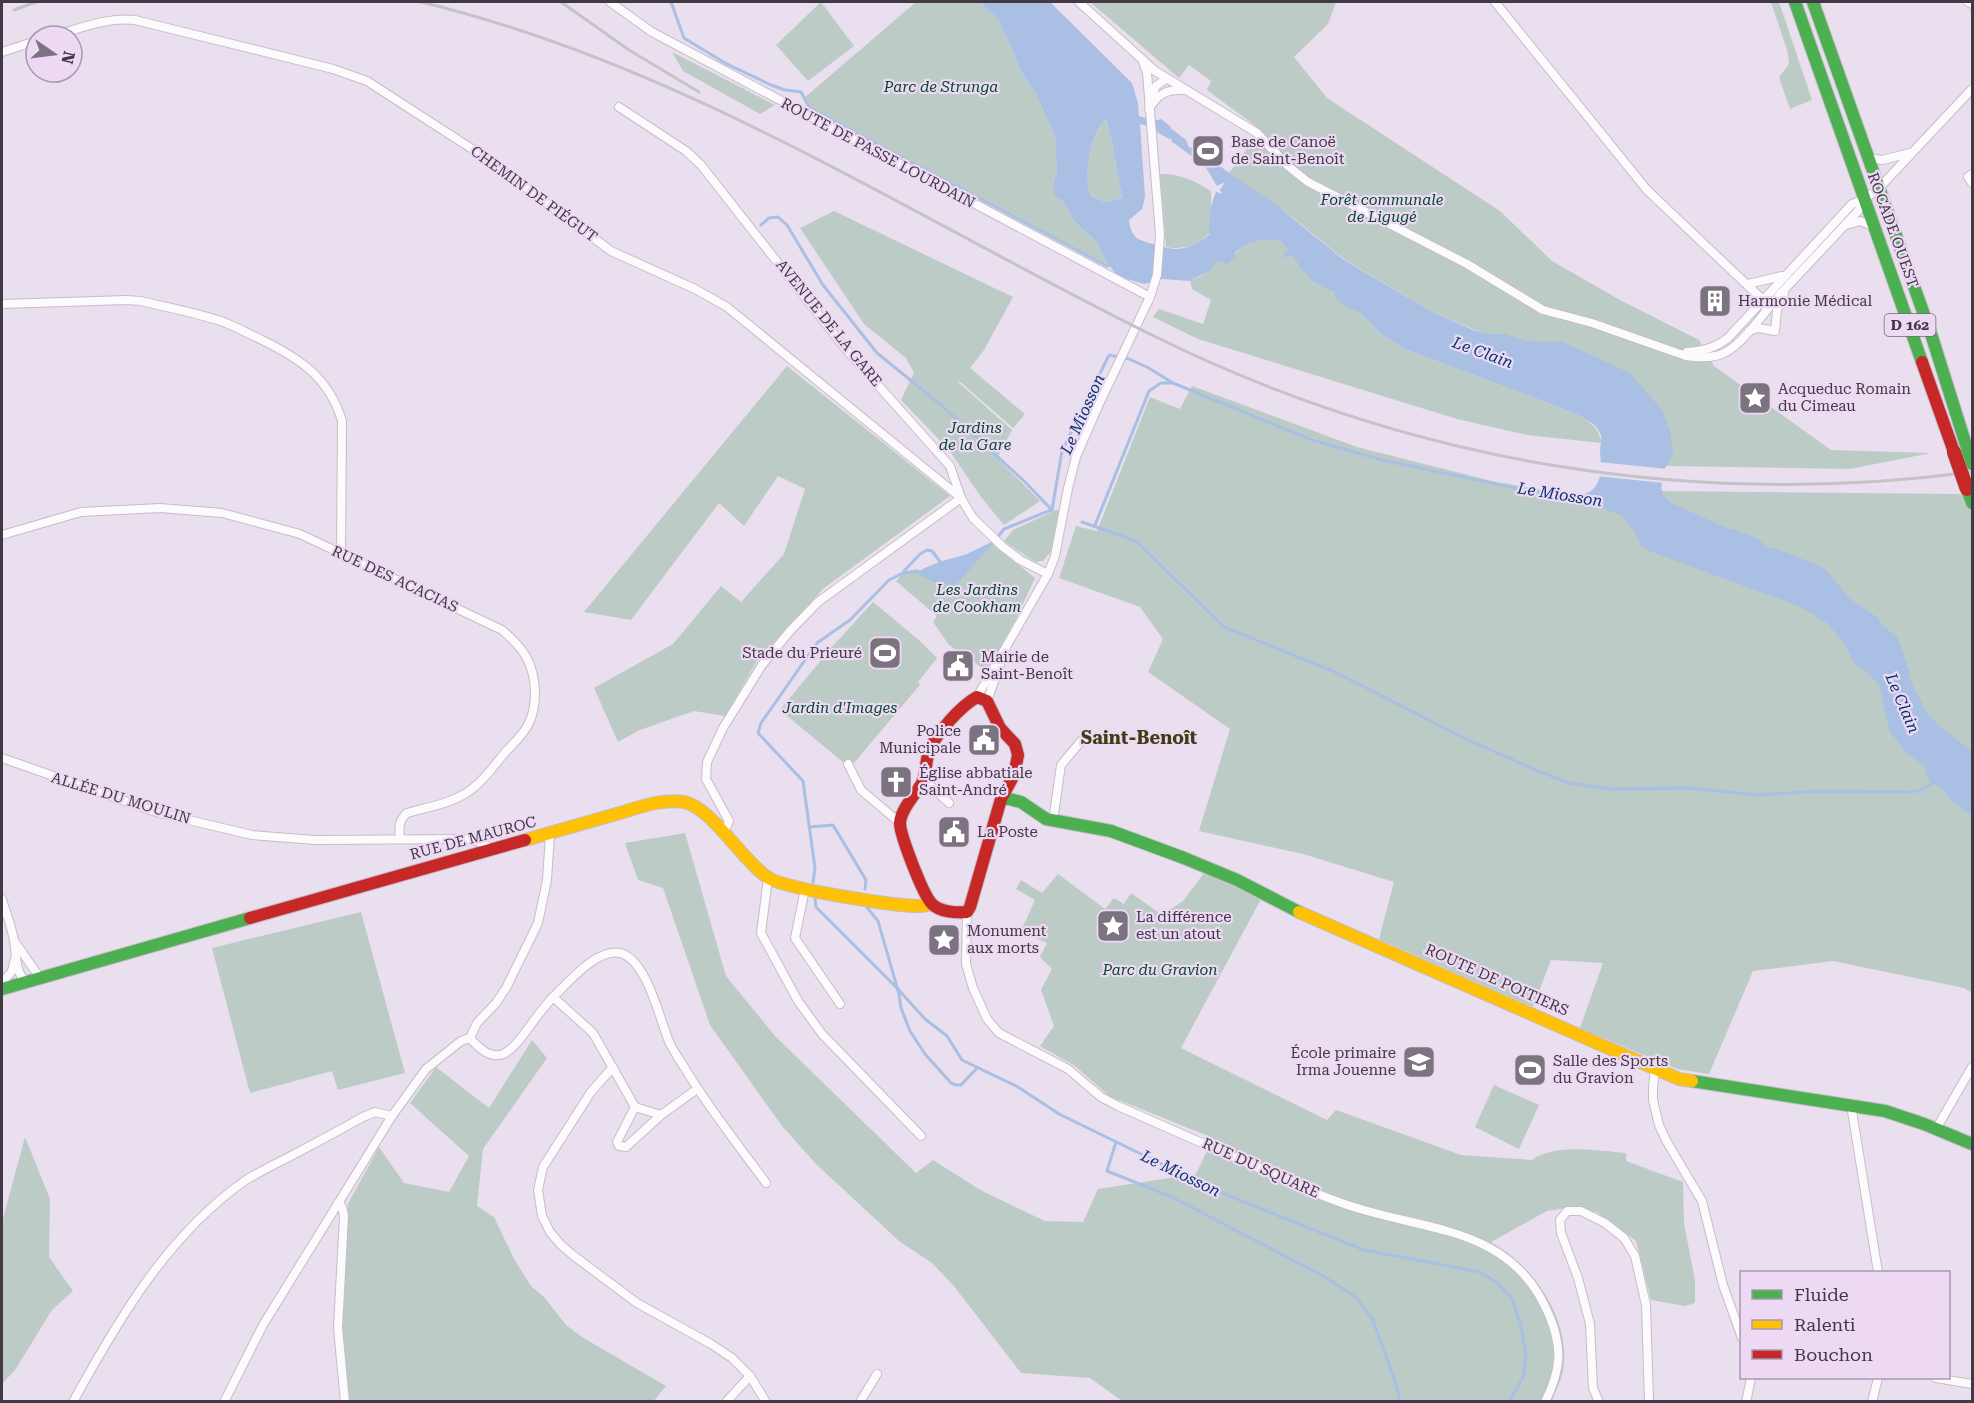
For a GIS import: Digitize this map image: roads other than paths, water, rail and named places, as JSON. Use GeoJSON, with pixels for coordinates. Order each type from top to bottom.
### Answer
{"type":"FeatureCollection","features":[{"type":"Feature","properties":{"kind":"street","name":"ROUTE DE PASSE LOURDAIN"},"geometry":{"type":"LineString","coordinates":[[610,2],[652,32],[1150,297]]}},
{"type":"Feature","properties":{"kind":"street"},"geometry":{"type":"LineString","coordinates":[[1079,2],[1166,79],[1257,133],[1288,166],[1308,182],[1467,264],[1542,310],[1592,323],[1697,358],[1727,352],[1858,212],[1865,199]]}},
{"type":"Feature","properties":{"kind":"street"},"geometry":{"type":"LineString","coordinates":[[1495,2],[1647,190],[1702,244],[1748,284],[1762,299],[1766,310]]}},
{"type":"Feature","properties":{"kind":"street","name":"ROCADE OUEST"},"geometry":{"type":"LineString","coordinates":[[1795,2],[1875,228],[1965,456]]}},
{"type":"Feature","properties":{"kind":"street","name":"ROCADE OUEST"},"geometry":{"type":"LineString","coordinates":[[1814,2],[1932,337],[1965,456],[1967,489],[1972,503]]}},
{"type":"Feature","properties":{"kind":"street","name":"CHEMIN DE PIÉGUT"},"geometry":{"type":"LineString","coordinates":[[84,27],[119,18],[135,20],[333,69],[367,81],[483,156],[611,251],[695,289],[727,307],[961,498]]}},
{"type":"Feature","properties":{"kind":"street"},"geometry":{"type":"LineString","coordinates":[[2,52],[24,45]]}},
{"type":"Feature","properties":{"kind":"street"},"geometry":{"type":"LineString","coordinates":[[982,699],[1004,652],[1048,574],[1055,556],[1076,457],[1154,288],[1159,263],[1160,235],[1146,73],[1142,59]]}},
{"type":"Feature","properties":{"kind":"street"},"geometry":{"type":"LineString","coordinates":[[1149,109],[1152,91],[1166,79]]}},
{"type":"Feature","properties":{"kind":"street"},"geometry":{"type":"LineString","coordinates":[[1674,352],[1696,352],[1718,345],[1736,330],[1785,274],[1852,204],[1865,199],[1880,186],[1972,88]]}},
{"type":"Feature","properties":{"kind":"street"},"geometry":{"type":"LineString","coordinates":[[1149,109],[1154,100],[1167,91],[1186,91]]}},
{"type":"Feature","properties":{"kind":"street","name":"AVENUE DE LA GARE"},"geometry":{"type":"LineString","coordinates":[[619,107],[686,151],[701,165],[844,347],[950,466],[961,498],[973,518],[1020,560],[1048,574]]}},
{"type":"Feature","properties":{"kind":"street"},"geometry":{"type":"LineString","coordinates":[[1870,158],[1882,160],[1910,153]]}},
{"type":"Feature","properties":{"kind":"street"},"geometry":{"type":"LineString","coordinates":[[1972,174],[1968,177],[1972,183]]}},
{"type":"Feature","properties":{"kind":"street"},"geometry":{"type":"LineString","coordinates":[[1845,225],[1860,221],[1875,228]]}},
{"type":"Feature","properties":{"kind":"street"},"geometry":{"type":"LineString","coordinates":[[1748,284],[1785,274]]}},
{"type":"Feature","properties":{"kind":"street"},"geometry":{"type":"LineString","coordinates":[[1748,331],[1758,328],[1775,331],[1777,310],[1786,287]]}},
{"type":"Feature","properties":{"kind":"street"},"geometry":{"type":"LineString","coordinates":[[2,304],[141,301],[226,323],[290,354],[310,370],[328,391],[337,405],[342,421],[341,553]]}},
{"type":"Feature","properties":{"kind":"street"},"geometry":{"type":"LineString","coordinates":[[724,833],[729,821],[706,779],[707,762],[723,728],[762,665],[818,602],[961,498]]}},
{"type":"Feature","properties":{"kind":"street","name":"RUE DES ACACIAS"},"geometry":{"type":"LineString","coordinates":[[2,535],[81,512],[160,508],[222,513],[300,534],[501,630],[524,653],[534,675],[535,699],[528,725],[472,789],[457,798],[407,813],[399,823],[400,839]]}},
{"type":"Feature","properties":{"kind":"street"},"geometry":{"type":"LineString","coordinates":[[900,823],[924,780],[931,745],[972,699],[982,699]]}},
{"type":"Feature","properties":{"kind":"street"},"geometry":{"type":"LineString","coordinates":[[967,912],[1001,799],[1014,775],[1018,755],[1015,744],[1000,728],[982,699]]}},
{"type":"Feature","properties":{"kind":"street"},"geometry":{"type":"LineString","coordinates":[[1053,821],[1061,765],[1082,740]]}},
{"type":"Feature","properties":{"kind":"street","name":"ALLÉE DU MOULIN"},"geometry":{"type":"LineString","coordinates":[[2,758],[159,813],[252,835],[315,840],[469,839],[485,844],[489,851]]}},
{"type":"Feature","properties":{"kind":"street"},"geometry":{"type":"LineString","coordinates":[[849,764],[861,789],[900,823],[916,872],[932,904]]}},
{"type":"Feature","properties":{"kind":"street"},"geometry":{"type":"LineString","coordinates":[[1014,775],[1022,802]]}},
{"type":"Feature","properties":{"kind":"street"},"geometry":{"type":"LineString","coordinates":[[924,780],[949,803]]}},
{"type":"Feature","properties":{"kind":"street","name":"ROUTE DE POITIERS"},"geometry":{"type":"LineString","coordinates":[[1001,799],[1011,798],[1022,802],[1036,813],[1053,821],[1106,830],[1200,864],[1263,892],[1288,907],[1655,1070],[1679,1078],[1885,1111],[1972,1144]]}},
{"type":"Feature","properties":{"kind":"street","name":"RUE DE MAUROC"},"geometry":{"type":"LineString","coordinates":[[2,989],[659,802],[684,802],[697,807],[748,861],[768,878],[804,889],[900,904],[920,906],[932,904],[943,910],[967,912]]}},
{"type":"Feature","properties":{"kind":"street"},"geometry":{"type":"LineString","coordinates":[[224,1401],[263,1324],[392,1116],[426,1069],[461,1041],[470,1038],[477,1023],[496,1003],[506,988],[543,908],[550,834]]}},
{"type":"Feature","properties":{"kind":"street"},"geometry":{"type":"LineString","coordinates":[[768,878],[760,933],[798,1001],[822,1034],[921,1136]]}},
{"type":"Feature","properties":{"kind":"street"},"geometry":{"type":"LineString","coordinates":[[804,889],[795,938],[840,1004]]}},
{"type":"Feature","properties":{"kind":"street"},"geometry":{"type":"LineString","coordinates":[[2,899],[14,941],[18,972],[26,982]]}},
{"type":"Feature","properties":{"kind":"street","name":"RUE DU SQUARE"},"geometry":{"type":"LineString","coordinates":[[967,912],[966,964],[972,988],[987,1020],[999,1033],[1068,1069],[1101,1097],[1118,1106],[1339,1203],[1454,1232],[1478,1240],[1505,1257],[1536,1288],[1555,1330],[1558,1373],[1545,1401]]}},
{"type":"Feature","properties":{"kind":"street"},"geometry":{"type":"LineString","coordinates":[[14,941],[40,978]]}},
{"type":"Feature","properties":{"kind":"street"},"geometry":{"type":"LineString","coordinates":[[470,1038],[481,1050],[494,1056],[504,1055],[511,1051],[540,1011],[580,971],[602,955],[619,953],[629,957],[642,971],[669,1042],[697,1089],[766,1183]]}},
{"type":"Feature","properties":{"kind":"street"},"geometry":{"type":"LineString","coordinates":[[2,983],[12,970],[15,958]]}},
{"type":"Feature","properties":{"kind":"street"},"geometry":{"type":"LineString","coordinates":[[553,997],[593,1033],[635,1107],[661,1115]]}},
{"type":"Feature","properties":{"kind":"street"},"geometry":{"type":"LineString","coordinates":[[1936,1129],[1972,1066]]}},
{"type":"Feature","properties":{"kind":"street"},"geometry":{"type":"LineString","coordinates":[[613,1067],[591,1092],[543,1167],[538,1190],[542,1216],[550,1232],[574,1256],[637,1303],[722,1352],[750,1376],[766,1401]]}},
{"type":"Feature","properties":{"kind":"street"},"geometry":{"type":"LineString","coordinates":[[1655,1070],[1653,1100],[1659,1125],[1702,1201],[1723,1285],[1740,1332]]}},
{"type":"Feature","properties":{"kind":"street"},"geometry":{"type":"LineString","coordinates":[[635,1107],[617,1142],[619,1146],[626,1147],[661,1115],[697,1089]]}},
{"type":"Feature","properties":{"kind":"street"},"geometry":{"type":"LineString","coordinates":[[1851,1105],[1878,1271]]}},
{"type":"Feature","properties":{"kind":"street"},"geometry":{"type":"LineString","coordinates":[[73,1401],[147,1281],[188,1230],[217,1202],[248,1179],[363,1117],[375,1112],[392,1116]]}},
{"type":"Feature","properties":{"kind":"street"},"geometry":{"type":"LineString","coordinates":[[339,1202],[344,1216],[338,1328],[345,1401]]}},
{"type":"Feature","properties":{"kind":"street"},"geometry":{"type":"LineString","coordinates":[[1599,1401],[1593,1388],[1590,1324],[1578,1278],[1561,1233],[1560,1220],[1567,1211],[1581,1211],[1605,1223],[1624,1238],[1635,1256],[1646,1305],[1649,1401]]}},
{"type":"Feature","properties":{"kind":"street"},"geometry":{"type":"LineString","coordinates":[[860,1401],[877,1374]]}},
{"type":"Feature","properties":{"kind":"street"},"geometry":{"type":"LineString","coordinates":[[726,1401],[750,1376]]}},
{"type":"Feature","properties":{"kind":"street"},"geometry":{"type":"LineString","coordinates":[[1746,1401],[1751,1379]]}},
{"type":"Feature","properties":{"kind":"street"},"geometry":{"type":"LineString","coordinates":[[1872,1401],[1878,1379]]}},
{"type":"Feature","properties":{"kind":"street"},"geometry":{"type":"LineString","coordinates":[[1946,1379],[1972,1384]]}},
{"type":"Feature","properties":{"kind":"water","name":"Le Clain"},"geometry":{"type":"Polygon","coordinates":[[[980,2],[1050,2],[1132,83],[1139,116],[1154,121],[1161,119],[1186,140],[1189,148],[1199,152],[1275,204],[1344,260],[1434,313],[1488,334],[1505,334],[1526,341],[1563,342],[1630,373],[1662,410],[1670,432],[1673,455],[1663,473],[1662,494],[1670,502],[1726,528],[1756,538],[1767,547],[1818,565],[1827,571],[1849,598],[1878,618],[1880,623],[1898,638],[1911,682],[1927,713],[1943,729],[1972,751],[1972,816],[1950,800],[1943,789],[1926,776],[1927,771],[1922,764],[1907,754],[1889,730],[1879,685],[1862,668],[1855,665],[1844,643],[1828,624],[1801,607],[1649,551],[1641,545],[1623,516],[1599,507],[1578,506],[1579,496],[1593,489],[1601,472],[1601,435],[1598,429],[1588,421],[1574,413],[1405,349],[1380,333],[1361,313],[1351,310],[1336,299],[1334,292],[1315,283],[1292,255],[1284,258],[1283,255],[1288,250],[1280,241],[1261,240],[1245,245],[1226,265],[1224,262],[1217,261],[1210,270],[1190,281],[1163,279],[1144,284],[1115,273],[1104,258],[1097,242],[1074,221],[1061,199],[1056,197],[1053,191],[1057,172],[1055,137],[1036,94],[1022,73],[999,20],[980,2]],[[1106,119],[1096,134],[1088,167],[1091,196],[1105,202],[1122,198],[1106,119]],[[1140,124],[1145,197],[1142,209],[1129,220],[1131,230],[1138,239],[1168,248],[1185,248],[1210,234],[1213,201],[1216,192],[1222,194],[1220,190],[1225,182],[1217,186],[1205,166],[1171,141],[1172,139],[1157,132],[1156,128],[1140,124]]]}},
{"type":"Feature","properties":{"kind":"water"},"geometry":{"type":"Polygon","coordinates":[[[992,544],[955,586],[939,584],[914,572],[966,556],[992,544]]]}},
{"type":"Feature","properties":{"kind":"waterway"},"geometry":{"type":"LineString","coordinates":[[671,2],[684,38],[725,63],[771,85],[801,92],[809,107],[826,117],[1107,266],[1112,264]]}},
{"type":"Feature","properties":{"kind":"waterway"},"geometry":{"type":"LineString","coordinates":[[761,225],[769,218],[778,217],[787,225],[823,285],[877,353],[940,404],[1052,510]]}},
{"type":"Feature","properties":{"kind":"waterway","name":"Le Miosson"},"geometry":{"type":"LineString","coordinates":[[1052,510],[1062,451],[1109,355],[1129,359],[1173,383],[1312,440],[1382,460],[1581,500]]}},
{"type":"Feature","properties":{"kind":"waterway"},"geometry":{"type":"LineString","coordinates":[[1095,525],[1149,391],[1161,383],[1172,383]]}},
{"type":"Feature","properties":{"kind":"waterway","name":"Le Miosson"},"geometry":{"type":"LineString","coordinates":[[997,538],[1004,529],[1051,510]]}},
{"type":"Feature","properties":{"kind":"waterway"},"geometry":{"type":"LineString","coordinates":[[1082,522],[1136,541],[1224,627],[1335,672],[1464,738],[1570,783],[1610,789],[1690,788],[1757,795],[1820,791],[1912,792],[1924,789],[1936,780]]}},
{"type":"Feature","properties":{"kind":"waterway","name":"Le Miosson"},"geometry":{"type":"LineString","coordinates":[[924,570],[966,556],[993,543]]}},
{"type":"Feature","properties":{"kind":"waterway"},"geometry":{"type":"LineString","coordinates":[[904,571],[927,550],[932,551],[941,563]]}},
{"type":"Feature","properties":{"kind":"waterway","name":"Le Miosson"},"geometry":{"type":"LineString","coordinates":[[813,882],[815,868],[803,781],[758,733],[761,723],[817,643],[850,620],[889,580],[903,573],[917,571]]}},
{"type":"Feature","properties":{"kind":"waterway"},"geometry":{"type":"LineString","coordinates":[[809,827],[833,825],[866,880],[865,889]]}},
{"type":"Feature","properties":{"kind":"waterway","name":"Le Miosson"},"geometry":{"type":"LineString","coordinates":[[815,898],[816,907],[925,1019],[947,1036],[962,1060],[1018,1087],[1059,1114],[1217,1191],[1364,1250],[1480,1272],[1498,1283],[1512,1299],[1520,1323],[1526,1354],[1524,1375],[1509,1402]]}},
{"type":"Feature","properties":{"kind":"waterway"},"geometry":{"type":"LineString","coordinates":[[865,905],[878,921],[901,1008],[910,1031],[925,1054],[951,1083],[956,1085],[961,1085],[977,1068]]}},
{"type":"Feature","properties":{"kind":"waterway"},"geometry":{"type":"LineString","coordinates":[[1116,1142],[1107,1171],[1172,1197],[1325,1277],[1356,1297],[1373,1320],[1395,1381],[1400,1402]]}},
{"type":"Feature","properties":{"kind":"railway"},"geometry":{"type":"LineString","coordinates":[[14,10],[36,2]]}},
{"type":"Feature","properties":{"kind":"railway"},"geometry":{"type":"LineString","coordinates":[[421,2],[519,30],[614,65],[707,105],[798,149],[1158,338],[1255,381],[1353,417],[1454,445],[1556,466],[1659,479],[1763,484],[1867,482],[1972,472]]}},
{"type":"Feature","properties":{"kind":"railway"},"geometry":{"type":"LineString","coordinates":[[561,2],[629,50],[699,92]]}},
{"type":"Feature","properties":{"kind":"place","name":"Base de Canoë de Saint-Benoît"},"geometry":{"type":"Point","coordinates":[1208,151]}},
{"type":"Feature","properties":{"kind":"place","name":"Harmonie Médical"},"geometry":{"type":"Point","coordinates":[1715,301]}},
{"type":"Feature","properties":{"kind":"place","name":"Acqueduc Romain du Cimeau"},"geometry":{"type":"Point","coordinates":[1755,398]}},
{"type":"Feature","properties":{"kind":"place","name":"Stade du Prieuré"},"geometry":{"type":"Point","coordinates":[885,653]}},
{"type":"Feature","properties":{"kind":"place","name":"Mairie de Saint-Benoît"},"geometry":{"type":"Point","coordinates":[958,666]}},
{"type":"Feature","properties":{"kind":"place","name":"Police Municipale"},"geometry":{"type":"Point","coordinates":[984,740]}},
{"type":"Feature","properties":{"kind":"place","name":"Église abbatiale Saint-André"},"geometry":{"type":"Point","coordinates":[896,782]}},
{"type":"Feature","properties":{"kind":"place","name":"La Poste"},"geometry":{"type":"Point","coordinates":[954,832]}},
{"type":"Feature","properties":{"kind":"place","name":"La différence est un atout"},"geometry":{"type":"Point","coordinates":[1113,926]}},
{"type":"Feature","properties":{"kind":"place","name":"Monument aux morts"},"geometry":{"type":"Point","coordinates":[944,940]}},
{"type":"Feature","properties":{"kind":"place","name":"École primaire Irma Jouenne"},"geometry":{"type":"Point","coordinates":[1419,1062]}},
{"type":"Feature","properties":{"kind":"place","name":"Salle des Sports du Gravion"},"geometry":{"type":"Point","coordinates":[1530,1070]}},
{"type":"Feature","properties":{"kind":"district","name":"Saint-Benoît"},"geometry":{"type":"Point","coordinates":[1139,738]}},
{"type":"Feature","properties":{"kind":"park label","name":"Parc de Strunga"},"geometry":{"type":"Point","coordinates":[941,87]}},
{"type":"Feature","properties":{"kind":"park label","name":"Forêt communale de Ligugé"},"geometry":{"type":"Point","coordinates":[1382,208]}},
{"type":"Feature","properties":{"kind":"park label","name":"Jardins de la Gare"},"geometry":{"type":"Point","coordinates":[975,436]}},
{"type":"Feature","properties":{"kind":"park label","name":"Les Jardins de Cookham"},"geometry":{"type":"Point","coordinates":[977,598]}},
{"type":"Feature","properties":{"kind":"park label","name":"Jardin d'Images"},"geometry":{"type":"Point","coordinates":[840,708]}},
{"type":"Feature","properties":{"kind":"park label","name":"Parc du Gravion"},"geometry":{"type":"Point","coordinates":[1160,970]}}]}
